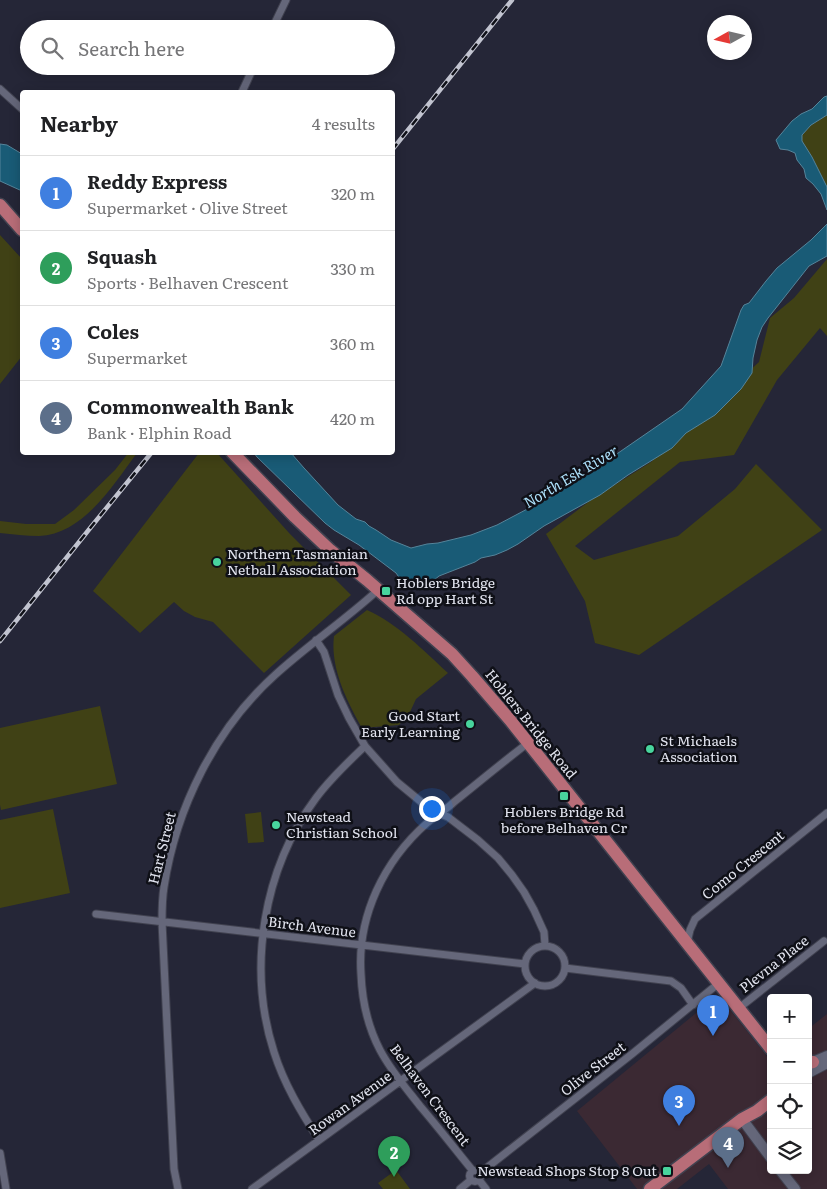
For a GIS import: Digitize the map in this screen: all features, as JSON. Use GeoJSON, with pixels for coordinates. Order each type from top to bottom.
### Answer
{"type":"FeatureCollection","features":[{"type":"Feature","properties":{"kind":"highway"},"geometry":{"type":"LineString","coordinates":[[0,205],[20,228]]}},
{"type":"Feature","properties":{"kind":"highway","name":"Hoblers Bridge Road"},"geometry":{"type":"LineString","coordinates":[[235,455],[330,550],[452,654],[486,691],[767,1043]]}},
{"type":"Feature","properties":{"kind":"highway"},"geometry":{"type":"LineString","coordinates":[[742,1119],[752,1105],[767,1093]]}},
{"type":"Feature","properties":{"kind":"highway"},"geometry":{"type":"LineString","coordinates":[[650,1189],[742,1119],[767,1103]]}},
{"type":"Feature","properties":{"kind":"street"},"geometry":{"type":"LineString","coordinates":[[276,20],[286,0]]}},
{"type":"Feature","properties":{"kind":"street"},"geometry":{"type":"LineString","coordinates":[[243,90],[250,75]]}},
{"type":"Feature","properties":{"kind":"street"},"geometry":{"type":"LineString","coordinates":[[0,89],[20,107]]}},
{"type":"Feature","properties":{"kind":"street","name":"Hart Street"},"geometry":{"type":"LineString","coordinates":[[178,1189],[174,1169],[162,922],[164,888],[181,818],[195,785],[212,753],[244,708],[266,684],[316,640],[378,590]]}},
{"type":"Feature","properties":{"kind":"street"},"geometry":{"type":"LineString","coordinates":[[316,640],[324,652],[338,695],[365,746],[397,782],[432,810],[448,817],[498,858],[524,892],[544,932],[545,946]]}},
{"type":"Feature","properties":{"kind":"street","name":"Belhaven Crescent"},"geometry":{"type":"LineString","coordinates":[[477,1178],[470,1175],[473,1171],[401,1082],[379,1049],[366,1014],[360,964],[362,946],[368,911],[377,888],[384,874],[405,846],[427,822],[528,743]]}},
{"type":"Feature","properties":{"kind":"street"},"geometry":{"type":"LineString","coordinates":[[319,1140],[292,1096],[274,1052],[263,1000],[261,976],[263,933],[274,879],[299,824],[315,798],[334,776],[365,746]]}},
{"type":"Feature","properties":{"kind":"street","name":"Como Crescent"},"geometry":{"type":"LineString","coordinates":[[687,943],[695,919],[827,814]]}},
{"type":"Feature","properties":{"kind":"street","name":"Birch Avenue"},"geometry":{"type":"LineString","coordinates":[[96,914],[525,964]]}},
{"type":"Feature","properties":{"kind":"street","name":"Plevna Place"},"geometry":{"type":"LineString","coordinates":[[738,1008],[824,941]]}},
{"type":"Feature","properties":{"kind":"street"},"geometry":{"type":"LineString","coordinates":[[539,946],[551,946],[562,954],[565,961],[564,974],[554,984],[548,986],[541,985],[535,983],[527,975],[525,964],[530,953],[539,946]]}},
{"type":"Feature","properties":{"kind":"street"},"geometry":{"type":"LineString","coordinates":[[565,968],[671,981],[681,988],[693,1005]]}},
{"type":"Feature","properties":{"kind":"street","name":"Rowan Avenue"},"geometry":{"type":"LineString","coordinates":[[252,1189],[535,983]]}},
{"type":"Feature","properties":{"kind":"street","name":"Olive Street"},"geometry":{"type":"LineString","coordinates":[[460,1189],[477,1178],[719,983]]}},
{"type":"Feature","properties":{"kind":"street"},"geometry":{"type":"LineString","coordinates":[[812,1064],[827,1056]]}},
{"type":"Feature","properties":{"kind":"street"},"geometry":{"type":"LineString","coordinates":[[812,1065],[827,1063]]}},
{"type":"Feature","properties":{"kind":"street"},"geometry":{"type":"LineString","coordinates":[[742,1119],[767,1153]]}},
{"type":"Feature","properties":{"kind":"street"},"geometry":{"type":"LineString","coordinates":[[0,1153],[6,1189]]}},
{"type":"Feature","properties":{"kind":"street"},"geometry":{"type":"LineString","coordinates":[[783,1174],[794,1189]]}},
{"type":"Feature","properties":{"kind":"street"},"geometry":{"type":"LineString","coordinates":[[477,1178],[486,1189]]}},
{"type":"Feature","properties":{"kind":"shaded area"},"geometry":{"type":"Polygon","coordinates":[[[827,115],[827,187],[802,141],[802,135],[811,125],[827,115]]]}},
{"type":"Feature","properties":{"kind":"shaded area"},"geometry":{"type":"Polygon","coordinates":[[[0,235],[20,257],[20,359],[0,384],[0,235]]]}},
{"type":"Feature","properties":{"kind":"shaded area"},"geometry":{"type":"Polygon","coordinates":[[[827,259],[827,336],[820,328],[777,380],[734,455],[680,462],[575,546],[594,560],[678,536],[735,489],[756,464],[822,530],[639,655],[595,643],[585,601],[546,534],[591,500],[651,462],[759,362],[770,318],[794,298],[827,259]]]}},
{"type":"Feature","properties":{"kind":"shaded area"},"geometry":{"type":"Polygon","coordinates":[[[127,455],[136,455],[96,506],[70,527],[55,533],[39,536],[0,533],[0,521],[26,524],[55,524],[74,510],[115,470],[127,455]]]}},
{"type":"Feature","properties":{"kind":"shaded area","name":"Northern Tasmanian Netball Association"},"geometry":{"type":"Polygon","coordinates":[[[197,455],[219,455],[290,534],[351,595],[264,673],[213,622],[195,617],[184,611],[174,602],[140,633],[93,591],[197,455]]]}},
{"type":"Feature","properties":{"kind":"shaded area","name":"Northern Tasmanian Netball Association"},"geometry":{"type":"Polygon","coordinates":[[[367,610],[400,630],[448,673],[416,699],[410,712],[399,725],[362,728],[345,695],[337,672],[333,648],[334,636],[367,610]]]}},
{"type":"Feature","properties":{"kind":"shaded area"},"geometry":{"type":"Polygon","coordinates":[[[100,706],[117,784],[1,810],[0,728],[100,706]]]}},
{"type":"Feature","properties":{"kind":"shaded area"},"geometry":{"type":"Polygon","coordinates":[[[53,809],[70,893],[0,908],[0,820],[53,809]]]}},
{"type":"Feature","properties":{"kind":"shaded area"},"geometry":{"type":"Polygon","coordinates":[[[261,812],[264,842],[248,843],[245,814],[261,812]]]}},
{"type":"Feature","properties":{"kind":"shaded area"},"geometry":{"type":"Polygon","coordinates":[[[718,995],[767,1056],[767,1174],[812,1174],[812,1026],[827,1014],[827,1189],[728,1189],[709,1164],[677,1189],[637,1189],[577,1111],[718,995]]]}},
{"type":"Feature","properties":{"kind":"shaded area"},"geometry":{"type":"Polygon","coordinates":[[[396,1170],[410,1189],[383,1189],[378,1183],[396,1170]]]}},
{"type":"Feature","properties":{"kind":"water"},"geometry":{"type":"Polygon","coordinates":[[[827,96],[827,115],[811,125],[802,135],[802,141],[827,187],[827,210],[821,194],[806,178],[804,169],[797,160],[795,153],[780,149],[776,140],[792,121],[812,109],[827,96]]]}},
{"type":"Feature","properties":{"kind":"water"},"geometry":{"type":"Polygon","coordinates":[[[0,144],[7,145],[20,153],[20,190],[0,181],[0,144]]]}},
{"type":"Feature","properties":{"kind":"water"},"geometry":{"type":"Polygon","coordinates":[[[827,224],[827,256],[809,266],[768,318],[757,340],[752,373],[741,389],[715,415],[686,433],[672,448],[600,495],[544,526],[518,544],[495,555],[481,558],[439,576],[433,581],[413,585],[403,583],[396,573],[359,545],[325,523],[256,455],[293,455],[338,505],[356,519],[365,522],[391,540],[411,548],[471,535],[497,525],[550,497],[592,471],[682,409],[721,366],[744,305],[749,303],[777,268],[827,224]]]}},
{"type":"Feature","properties":{"kind":"railway"},"geometry":{"type":"LineString","coordinates":[[395,146],[512,0]]}},
{"type":"Feature","properties":{"kind":"railway"},"geometry":{"type":"LineString","coordinates":[[0,641],[150,455]]}},
{"type":"Feature","properties":{"kind":"place","name":"Northern Tasmanian Netball Association"},"geometry":{"type":"Point","coordinates":[217,562]}},
{"type":"Feature","properties":{"kind":"place","name":"Hoblers Bridge Rd opp Hart St"},"geometry":{"type":"Point","coordinates":[386,591]}},
{"type":"Feature","properties":{"kind":"place","name":"Good Start Early Learning"},"geometry":{"type":"Point","coordinates":[470,724]}},
{"type":"Feature","properties":{"kind":"place","name":"St Michaels Association"},"geometry":{"type":"Point","coordinates":[650,749]}},
{"type":"Feature","properties":{"kind":"place","name":"Hoblers Bridge Rd before Belhaven Cr"},"geometry":{"type":"Point","coordinates":[564,796]}},
{"type":"Feature","properties":{"kind":"place","name":"Newstead Christian School"},"geometry":{"type":"Point","coordinates":[276,825]}},
{"type":"Feature","properties":{"kind":"place","name":"Reddy Express"},"geometry":{"type":"Point","coordinates":[713,1036]}},
{"type":"Feature","properties":{"kind":"place","name":"Coles"},"geometry":{"type":"Point","coordinates":[679,1126]}},
{"type":"Feature","properties":{"kind":"place","name":"Commonwealth Bank"},"geometry":{"type":"Point","coordinates":[728,1168]}},
{"type":"Feature","properties":{"kind":"place","name":"Newstead Shops Stop 8 Out"},"geometry":{"type":"Point","coordinates":[667,1171]}},
{"type":"Feature","properties":{"kind":"place","name":"Squash"},"geometry":{"type":"Point","coordinates":[394,1177]}},
{"type":"Feature","properties":{"kind":"water label","name":"North Esk River"},"geometry":{"type":"Point","coordinates":[571,477]}}]}
